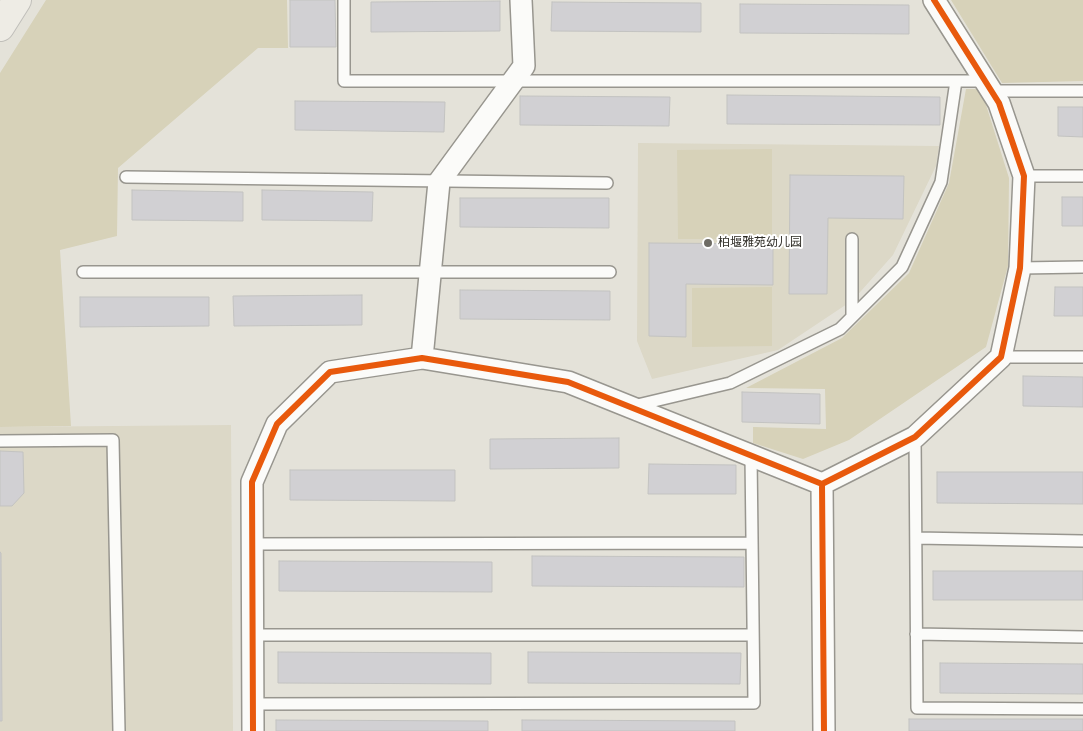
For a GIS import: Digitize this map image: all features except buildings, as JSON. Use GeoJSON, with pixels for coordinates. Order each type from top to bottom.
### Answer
{"type":"FeatureCollection","features":[{"type":"Feature","properties":{"kind":"main road"},"geometry":{"type":"LineString","coordinates":[[0,27],[17,0]]}},
{"type":"Feature","properties":{"kind":"street"},"geometry":{"type":"LineString","coordinates":[[422,358],[439,182],[524,66],[521,0]]}},
{"type":"Feature","properties":{"kind":"street"},"geometry":{"type":"LineString","coordinates":[[253,731],[252,482],[277,424],[330,372],[422,358],[568,382],[822,484],[916,437],[1001,357],[1020,268],[1024,176],[999,103],[934,0]]}},
{"type":"Feature","properties":{"kind":"street"},"geometry":{"type":"LineString","coordinates":[[822,484],[824,731]]}},
{"type":"Feature","properties":{"kind":"lane"},"geometry":{"type":"LineString","coordinates":[[344,0],[344,81],[956,81],[988,86],[1083,91]]}},
{"type":"Feature","properties":{"kind":"lane"},"geometry":{"type":"LineString","coordinates":[[629,407],[730,383],[840,329],[902,267],[942,182],[956,81]]}},
{"type":"Feature","properties":{"kind":"lane"},"geometry":{"type":"LineString","coordinates":[[1024,176],[1083,176]]}},
{"type":"Feature","properties":{"kind":"lane"},"geometry":{"type":"LineString","coordinates":[[126,177],[607,183]]}},
{"type":"Feature","properties":{"kind":"lane"},"geometry":{"type":"LineString","coordinates":[[852,239],[852,316]]}},
{"type":"Feature","properties":{"kind":"lane"},"geometry":{"type":"LineString","coordinates":[[1020,268],[1083,267]]}},
{"type":"Feature","properties":{"kind":"lane"},"geometry":{"type":"LineString","coordinates":[[84,272],[610,272]]}},
{"type":"Feature","properties":{"kind":"lane"},"geometry":{"type":"LineString","coordinates":[[1001,357],[1083,357]]}},
{"type":"Feature","properties":{"kind":"lane"},"geometry":{"type":"LineString","coordinates":[[916,437],[917,708],[1083,709]]}},
{"type":"Feature","properties":{"kind":"lane"},"geometry":{"type":"LineString","coordinates":[[0,441],[113,440],[119,731]]}},
{"type":"Feature","properties":{"kind":"lane"},"geometry":{"type":"LineString","coordinates":[[253,704],[754,703],[751,456]]}},
{"type":"Feature","properties":{"kind":"lane"},"geometry":{"type":"LineString","coordinates":[[916,538],[1083,541]]}},
{"type":"Feature","properties":{"kind":"lane"},"geometry":{"type":"LineString","coordinates":[[252,544],[752,543]]}},
{"type":"Feature","properties":{"kind":"lane"},"geometry":{"type":"LineString","coordinates":[[916,634],[1083,637]]}},
{"type":"Feature","properties":{"kind":"lane"},"geometry":{"type":"LineString","coordinates":[[253,635],[753,635]]}},
{"type":"Feature","properties":{"kind":"shaded area"},"geometry":{"type":"Polygon","coordinates":[[[46,0],[287,0],[288,48],[258,48],[118,168],[117,236],[60,250],[71,426],[0,427],[0,73],[46,0]]]}},
{"type":"Feature","properties":{"kind":"shaded area"},"geometry":{"type":"Polygon","coordinates":[[[951,0],[1083,0],[1083,81],[1002,83],[951,0]]]}},
{"type":"Feature","properties":{"kind":"shaded area"},"geometry":{"type":"Polygon","coordinates":[[[966,89],[981,89],[1009,178],[1008,266],[986,347],[849,440],[803,459],[753,443],[753,427],[826,429],[825,389],[746,388],[842,338],[909,273],[949,183],[966,89]]]}},
{"type":"Feature","properties":{"kind":"shaded area"},"geometry":{"type":"Polygon","coordinates":[[[638,143],[939,146],[936,166],[893,255],[853,300],[778,350],[652,379],[637,341],[638,143]]]}},
{"type":"Feature","properties":{"kind":"shaded area"},"geometry":{"type":"Polygon","coordinates":[[[772,149],[772,239],[678,239],[677,150],[772,149]]]}},
{"type":"Feature","properties":{"kind":"shaded area"},"geometry":{"type":"Polygon","coordinates":[[[772,287],[772,346],[692,347],[692,288],[772,287]]]}},
{"type":"Feature","properties":{"kind":"shaded area"},"geometry":{"type":"Polygon","coordinates":[[[231,425],[233,731],[0,731],[0,427],[231,425]]]}},
{"type":"Feature","properties":{"kind":"cycle path"},"geometry":{"type":"LineString","coordinates":[[824,731],[822,484],[915,437],[1001,357],[1020,268],[1024,176],[999,103],[934,0]]}},
{"type":"Feature","properties":{"kind":"cycle path"},"geometry":{"type":"LineString","coordinates":[[253,731],[252,482],[277,424],[330,372],[422,358],[568,382],[822,484]]}},
{"type":"Feature","properties":{"kind":"place","name":"柏堰雅苑幼儿园"},"geometry":{"type":"Point","coordinates":[708,243]}}]}
